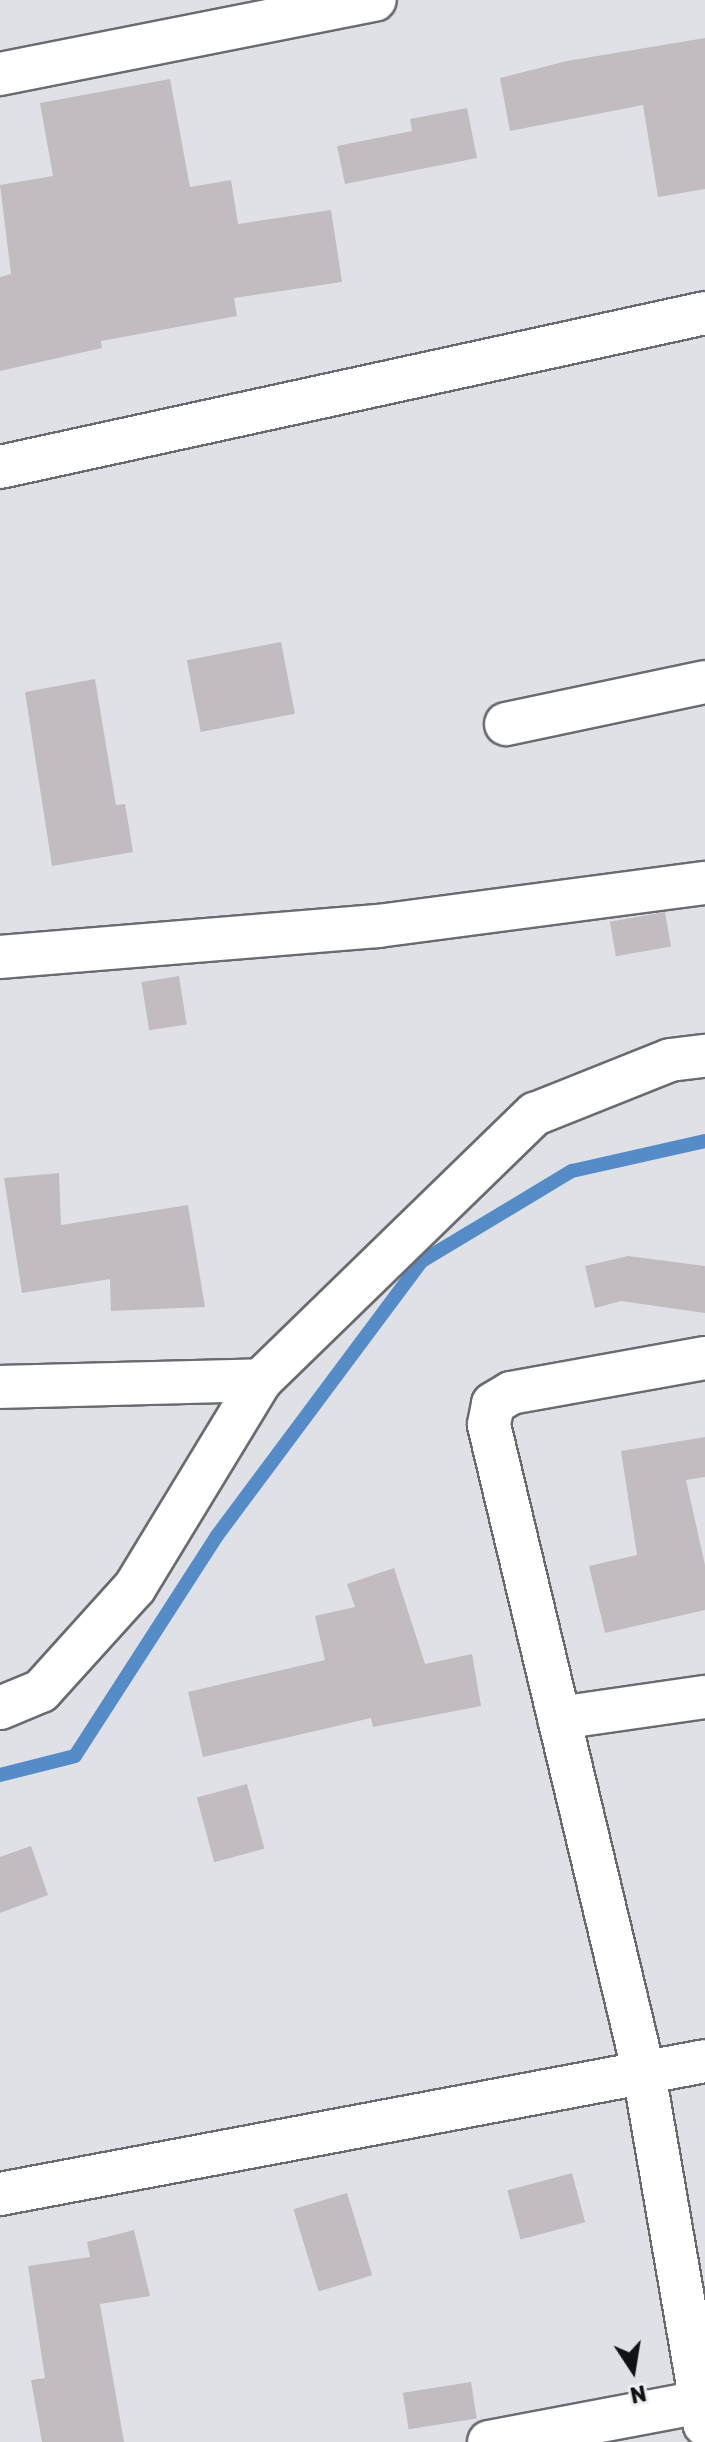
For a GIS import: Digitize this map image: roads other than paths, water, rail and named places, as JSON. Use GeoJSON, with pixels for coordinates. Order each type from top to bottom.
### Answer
{"type":"FeatureCollection","features":[{"type":"Feature","properties":{"kind":"street"},"geometry":{"type":"LineString","coordinates":[[0,74],[375,0]]}},
{"type":"Feature","properties":{"kind":"street"},"geometry":{"type":"LineString","coordinates":[[0,467],[705,313]]}},
{"type":"Feature","properties":{"kind":"street"},"geometry":{"type":"LineString","coordinates":[[506,724],[705,682]]}},
{"type":"Feature","properties":{"kind":"street"},"geometry":{"type":"LineString","coordinates":[[0,957],[378,926],[705,883]]}},
{"type":"Feature","properties":{"kind":"street"},"geometry":{"type":"LineString","coordinates":[[0,1708],[41,1691],[135,1587],[261,1380],[535,1114],[670,1060],[705,1056]]}},
{"type":"Feature","properties":{"kind":"street"},"geometry":{"type":"LineString","coordinates":[[489,2442],[704,2409],[644,2073],[489,1425],[493,1404],[511,1393],[705,1358]]}},
{"type":"Feature","properties":{"kind":"street"},"geometry":{"type":"LineString","coordinates":[[0,1387],[261,1380]]}},
{"type":"Feature","properties":{"kind":"street"},"geometry":{"type":"LineString","coordinates":[[559,1718],[705,1697]]}},
{"type":"Feature","properties":{"kind":"street"},"geometry":{"type":"LineString","coordinates":[[0,2194],[705,2061]]}},
{"type":"Feature","properties":{"kind":"waterway"},"geometry":{"type":"LineString","coordinates":[[0,1775],[75,1756],[216,1537],[422,1261],[572,1171],[705,1141]]}}]}
